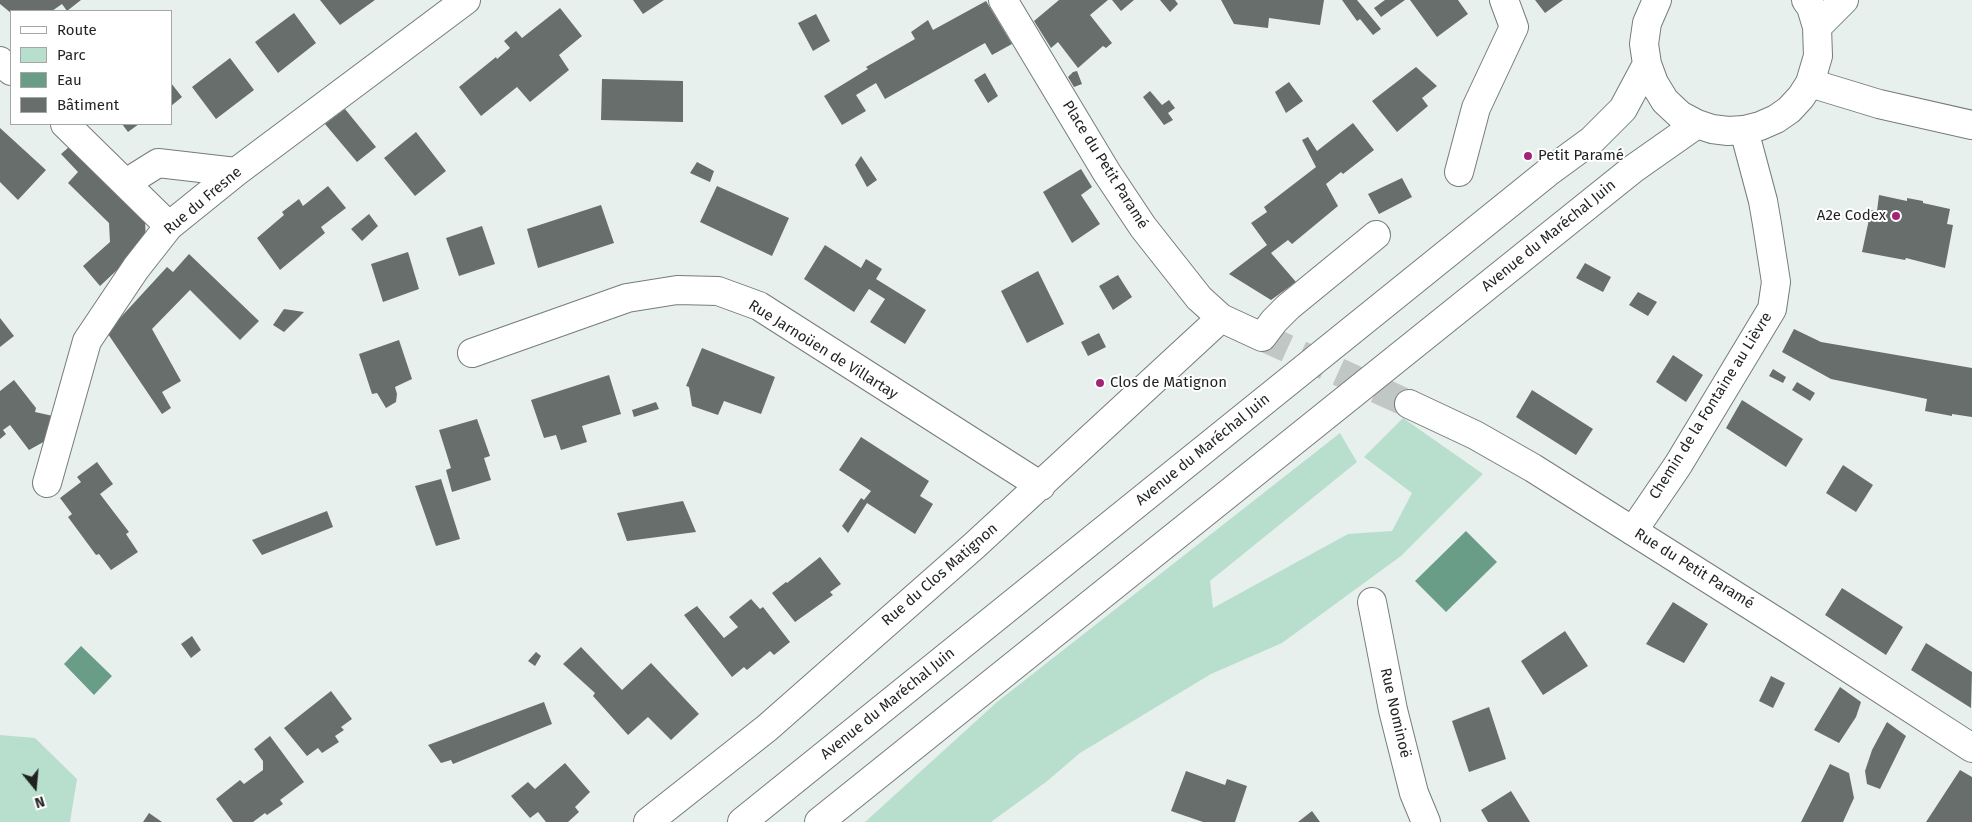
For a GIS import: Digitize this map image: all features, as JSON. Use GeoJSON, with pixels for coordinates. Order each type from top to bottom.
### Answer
{"type":"FeatureCollection","features":[{"type":"Feature","properties":{"kind":"street","name":"Rue du Fresne"},"geometry":{"type":"LineString","coordinates":[[47,483],[87,341],[136,268],[169,226],[236,172],[466,0]]}},
{"type":"Feature","properties":{"kind":"street","name":"Place du Petit Paramé"},"geometry":{"type":"LineString","coordinates":[[1003,0],[1107,173],[1143,227],[1199,298],[1222,318]]}},
{"type":"Feature","properties":{"kind":"street"},"geometry":{"type":"LineString","coordinates":[[1458,172],[1476,108],[1514,27],[1504,0]]}},
{"type":"Feature","properties":{"kind":"street"},"geometry":{"type":"LineString","coordinates":[[1657,0],[1647,23],[1644,44],[1647,64],[1654,83],[1665,101],[1680,114],[1697,124],[1712,129],[1728,131],[1744,130],[1768,123],[1789,110],[1810,83],[1818,56],[1817,27],[1811,7],[1806,0]]}},
{"type":"Feature","properties":{"kind":"street"},"geometry":{"type":"LineString","coordinates":[[1817,27],[1844,0]]}},
{"type":"Feature","properties":{"kind":"street"},"geometry":{"type":"LineString","coordinates":[[0,60],[10,70]]}},
{"type":"Feature","properties":{"kind":"street","name":"Avenue du Maréchal Juin"},"geometry":{"type":"LineString","coordinates":[[742,822],[1546,173],[1592,140],[1623,109],[1647,64]]}},
{"type":"Feature","properties":{"kind":"street"},"geometry":{"type":"LineString","coordinates":[[1810,83],[1879,104],[1972,126]]}},
{"type":"Feature","properties":{"kind":"street","name":"Avenue du Maréchal Juin"},"geometry":{"type":"LineString","coordinates":[[819,822],[1625,175],[1697,124]]}},
{"type":"Feature","properties":{"kind":"street"},"geometry":{"type":"LineString","coordinates":[[66,125],[169,226]]}},
{"type":"Feature","properties":{"kind":"street","name":"Chemin de la Fontaine au Lièvre"},"geometry":{"type":"LineString","coordinates":[[1633,530],[1678,465],[1772,309],[1776,282],[1767,224],[1744,130]]}},
{"type":"Feature","properties":{"kind":"street"},"geometry":{"type":"LineString","coordinates":[[126,183],[158,163],[236,172]]}},
{"type":"Feature","properties":{"kind":"street"},"geometry":{"type":"LineString","coordinates":[[1222,318],[1262,337],[1288,307],[1376,235]]}},
{"type":"Feature","properties":{"kind":"street","name":"Rue Jarnoüen de Villartay"},"geometry":{"type":"LineString","coordinates":[[472,353],[627,298],[677,290],[718,291],[758,306],[1041,486]]}},
{"type":"Feature","properties":{"kind":"street","name":"Rue du Clos Matignon"},"geometry":{"type":"LineString","coordinates":[[648,822],[767,728],[1041,486],[1222,318]]}},
{"type":"Feature","properties":{"kind":"street","name":"Rue du Petit Paramé"},"geometry":{"type":"LineString","coordinates":[[1409,404],[1475,435],[1533,468],[1633,530],[1972,748]]}},
{"type":"Feature","properties":{"kind":"street","name":"Rue Nominoë"},"geometry":{"type":"LineString","coordinates":[[1372,602],[1395,720],[1414,793],[1426,822]]}},
{"type":"Feature","properties":{"kind":"green space"},"geometry":{"type":"Polygon","coordinates":[[[1403,418],[1483,474],[1401,556],[1282,643],[1211,674],[1080,753],[1046,782],[991,822],[865,822],[997,702],[1340,433],[1357,462],[1210,581],[1213,608],[1348,534],[1392,531],[1412,493],[1364,457],[1403,418]]]}},
{"type":"Feature","properties":{"kind":"green space"},"geometry":{"type":"Polygon","coordinates":[[[0,735],[35,738],[77,779],[70,822],[0,822],[0,735]]]}},
{"type":"Feature","properties":{"kind":"water"},"geometry":{"type":"Polygon","coordinates":[[[1466,531],[1497,562],[1446,612],[1415,581],[1466,531]]]}},
{"type":"Feature","properties":{"kind":"water"},"geometry":{"type":"Polygon","coordinates":[[[81,646],[112,676],[94,695],[64,664],[81,646]]]}},
{"type":"Feature","properties":{"kind":"building"},"geometry":{"type":"Polygon","coordinates":[[[0,0],[81,0],[68,10],[62,4],[53,10],[10,10],[10,12],[0,4],[0,0]]]}},
{"type":"Feature","properties":{"kind":"building"},"geometry":{"type":"Polygon","coordinates":[[[320,0],[375,0],[340,25],[320,0]]]}},
{"type":"Feature","properties":{"kind":"building"},"geometry":{"type":"Polygon","coordinates":[[[633,0],[664,0],[643,14],[633,0]]]}},
{"type":"Feature","properties":{"kind":"building"},"geometry":{"type":"Polygon","coordinates":[[[1059,0],[1108,0],[1090,15],[1112,43],[1106,48],[1103,46],[1078,68],[1058,42],[1051,48],[1034,21],[1059,0]]]}},
{"type":"Feature","properties":{"kind":"building"},"geometry":{"type":"Polygon","coordinates":[[[1112,0],[1134,0],[1121,11],[1112,0]]]}},
{"type":"Feature","properties":{"kind":"building"},"geometry":{"type":"Polygon","coordinates":[[[1160,0],[1175,0],[1178,4],[1170,12],[1160,0]]]}},
{"type":"Feature","properties":{"kind":"building"},"geometry":{"type":"Polygon","coordinates":[[[1221,0],[1324,0],[1320,25],[1269,18],[1268,28],[1234,24],[1221,0]]]}},
{"type":"Feature","properties":{"kind":"building"},"geometry":{"type":"Polygon","coordinates":[[[1342,0],[1357,0],[1381,29],[1373,35],[1360,19],[1357,21],[1342,0]]]}},
{"type":"Feature","properties":{"kind":"building"},"geometry":{"type":"Polygon","coordinates":[[[1385,0],[1405,0],[1381,17],[1374,8],[1385,0]]]}},
{"type":"Feature","properties":{"kind":"building"},"geometry":{"type":"Polygon","coordinates":[[[1410,0],[1458,0],[1468,14],[1437,37],[1410,0]]]}},
{"type":"Feature","properties":{"kind":"building"},"geometry":{"type":"Polygon","coordinates":[[[1535,0],[1563,0],[1545,13],[1535,0]]]}},
{"type":"Feature","properties":{"kind":"building"},"geometry":{"type":"Polygon","coordinates":[[[986,1],[1012,44],[992,55],[985,43],[885,99],[876,83],[856,95],[866,111],[842,125],[824,96],[868,69],[866,67],[915,39],[911,32],[928,20],[933,30],[986,1]]]}},
{"type":"Feature","properties":{"kind":"building"},"geometry":{"type":"Polygon","coordinates":[[[560,8],[582,36],[559,55],[569,70],[530,102],[517,87],[481,116],[459,87],[510,48],[504,41],[516,31],[522,38],[560,8]]]}},
{"type":"Feature","properties":{"kind":"building"},"geometry":{"type":"Polygon","coordinates":[[[294,13],[316,43],[278,73],[255,42],[294,13]]]}},
{"type":"Feature","properties":{"kind":"building"},"geometry":{"type":"Polygon","coordinates":[[[816,14],[830,41],[813,51],[798,23],[816,14]]]}},
{"type":"Feature","properties":{"kind":"building"},"geometry":{"type":"Polygon","coordinates":[[[230,58],[254,90],[216,119],[192,87],[230,58]]]}},
{"type":"Feature","properties":{"kind":"building"},"geometry":{"type":"Polygon","coordinates":[[[1416,67],[1437,86],[1422,98],[1428,106],[1397,132],[1372,101],[1416,67]]]}},
{"type":"Feature","properties":{"kind":"building"},"geometry":{"type":"Polygon","coordinates":[[[1077,71],[1082,84],[1074,87],[1068,77],[1077,71]]]}},
{"type":"Feature","properties":{"kind":"building"},"geometry":{"type":"Polygon","coordinates":[[[985,73],[998,96],[988,103],[974,80],[985,73]]]}},
{"type":"Feature","properties":{"kind":"building"},"geometry":{"type":"Polygon","coordinates":[[[602,79],[683,81],[683,122],[601,120],[602,79]]]}},
{"type":"Feature","properties":{"kind":"building"},"geometry":{"type":"Polygon","coordinates":[[[1289,82],[1303,101],[1286,113],[1275,92],[1289,82]]]}},
{"type":"Feature","properties":{"kind":"building"},"geometry":{"type":"Polygon","coordinates":[[[172,84],[182,97],[172,105],[172,84]]]}},
{"type":"Feature","properties":{"kind":"building"},"geometry":{"type":"Polygon","coordinates":[[[1150,91],[1162,105],[1169,100],[1175,108],[1168,113],[1173,120],[1164,125],[1143,97],[1150,91]]]}},
{"type":"Feature","properties":{"kind":"building"},"geometry":{"type":"Polygon","coordinates":[[[345,109],[376,147],[357,162],[325,124],[345,109]]]}},
{"type":"Feature","properties":{"kind":"building"},"geometry":{"type":"Polygon","coordinates":[[[1353,123],[1374,150],[1343,174],[1341,172],[1326,184],[1338,206],[1292,244],[1288,240],[1271,253],[1296,282],[1271,300],[1229,274],[1267,245],[1251,223],[1267,212],[1264,207],[1316,167],[1302,140],[1308,137],[1317,151],[1353,123]]]}},
{"type":"Feature","properties":{"kind":"building"},"geometry":{"type":"Polygon","coordinates":[[[123,125],[138,125],[128,132],[123,125]]]}},
{"type":"Feature","properties":{"kind":"building"},"geometry":{"type":"Polygon","coordinates":[[[0,128],[46,170],[18,200],[0,182],[0,128]]]}},
{"type":"Feature","properties":{"kind":"building"},"geometry":{"type":"Polygon","coordinates":[[[416,132],[446,171],[415,196],[384,158],[416,132]]]}},
{"type":"Feature","properties":{"kind":"building"},"geometry":{"type":"Polygon","coordinates":[[[69,147],[145,220],[146,243],[100,286],[83,266],[110,242],[109,223],[68,183],[78,172],[61,154],[69,147]]]}},
{"type":"Feature","properties":{"kind":"building"},"geometry":{"type":"Polygon","coordinates":[[[861,156],[877,180],[867,187],[855,165],[861,156]]]}},
{"type":"Feature","properties":{"kind":"building"},"geometry":{"type":"Polygon","coordinates":[[[697,162],[714,171],[710,182],[690,173],[697,162]]]}},
{"type":"Feature","properties":{"kind":"building"},"geometry":{"type":"Polygon","coordinates":[[[1081,169],[1092,187],[1081,195],[1100,224],[1072,243],[1043,192],[1081,169]]]}},
{"type":"Feature","properties":{"kind":"building"},"geometry":{"type":"Polygon","coordinates":[[[1402,178],[1412,197],[1379,214],[1368,194],[1402,178]]]}},
{"type":"Feature","properties":{"kind":"building"},"geometry":{"type":"Polygon","coordinates":[[[328,186],[346,208],[321,227],[325,233],[280,270],[257,238],[284,215],[282,212],[299,199],[303,206],[328,186]]]}},
{"type":"Feature","properties":{"kind":"building"},"geometry":{"type":"Polygon","coordinates":[[[717,186],[789,218],[772,256],[700,222],[717,186]]]}},
{"type":"Feature","properties":{"kind":"building"},"geometry":{"type":"Polygon","coordinates":[[[1879,195],[1907,201],[1907,198],[1923,201],[1923,203],[1950,209],[1947,224],[1953,225],[1945,268],[1906,258],[1905,260],[1862,252],[1871,210],[1877,211],[1879,195]]]}},
{"type":"Feature","properties":{"kind":"building"},"geometry":{"type":"Polygon","coordinates":[[[601,205],[614,243],[538,268],[527,229],[601,205]]]}},
{"type":"Feature","properties":{"kind":"building"},"geometry":{"type":"Polygon","coordinates":[[[369,214],[378,226],[362,241],[351,229],[369,214]]]}},
{"type":"Feature","properties":{"kind":"building"},"geometry":{"type":"Polygon","coordinates":[[[482,226],[495,264],[459,276],[446,238],[482,226]]]}},
{"type":"Feature","properties":{"kind":"building"},"geometry":{"type":"Polygon","coordinates":[[[825,245],[861,268],[866,259],[882,269],[876,279],[926,310],[905,344],[870,322],[885,299],[869,289],[854,312],[804,279],[825,245]]]}},
{"type":"Feature","properties":{"kind":"building"},"geometry":{"type":"Polygon","coordinates":[[[408,252],[419,289],[383,302],[371,264],[408,252]]]}},
{"type":"Feature","properties":{"kind":"building"},"geometry":{"type":"Polygon","coordinates":[[[189,254],[259,321],[240,340],[190,290],[152,329],[181,381],[162,392],[171,408],[162,414],[108,334],[108,331],[167,267],[173,272],[189,254]]]}},
{"type":"Feature","properties":{"kind":"building"},"geometry":{"type":"Polygon","coordinates":[[[1585,263],[1611,277],[1603,292],[1576,278],[1585,263]]]}},
{"type":"Feature","properties":{"kind":"building"},"geometry":{"type":"Polygon","coordinates":[[[1038,271],[1064,324],[1027,343],[1001,291],[1038,271]]]}},
{"type":"Feature","properties":{"kind":"building"},"geometry":{"type":"Polygon","coordinates":[[[1118,275],[1132,297],[1113,310],[1099,286],[1118,275]]]}},
{"type":"Feature","properties":{"kind":"building"},"geometry":{"type":"Polygon","coordinates":[[[1638,292],[1657,302],[1648,316],[1629,305],[1638,292]]]}},
{"type":"Feature","properties":{"kind":"building"},"geometry":{"type":"Polygon","coordinates":[[[284,309],[304,312],[284,332],[273,325],[284,309]]]}},
{"type":"Feature","properties":{"kind":"building"},"geometry":{"type":"Polygon","coordinates":[[[0,318],[14,336],[0,347],[0,318]]]}},
{"type":"Feature","properties":{"kind":"building"},"geometry":{"type":"Polygon","coordinates":[[[1794,329],[1821,342],[1972,368],[1972,417],[1952,414],[1952,416],[1925,411],[1927,399],[1831,379],[1782,352],[1794,329]]]}},
{"type":"Feature","properties":{"kind":"building"},"geometry":{"type":"Polygon","coordinates":[[[1099,333],[1106,347],[1088,356],[1081,342],[1099,333]]]}},
{"type":"Feature","properties":{"kind":"building"},"geometry":{"type":"Polygon","coordinates":[[[399,340],[412,379],[395,387],[397,394],[396,402],[386,408],[377,393],[372,394],[359,354],[399,340]]]}},
{"type":"Feature","properties":{"kind":"building"},"geometry":{"type":"Polygon","coordinates":[[[702,348],[775,377],[761,414],[724,401],[718,415],[692,406],[689,387],[686,386],[702,348]]]}},
{"type":"Feature","properties":{"kind":"building"},"geometry":{"type":"Polygon","coordinates":[[[1673,355],[1703,375],[1686,402],[1656,382],[1673,355]]]}},
{"type":"Feature","properties":{"kind":"building"},"geometry":{"type":"Polygon","coordinates":[[[1773,369],[1786,377],[1783,383],[1769,376],[1773,369]]]}},
{"type":"Feature","properties":{"kind":"building"},"geometry":{"type":"Polygon","coordinates":[[[609,375],[621,414],[582,426],[587,442],[561,450],[556,435],[544,438],[531,400],[609,375]]]}},
{"type":"Feature","properties":{"kind":"building"},"geometry":{"type":"Polygon","coordinates":[[[14,380],[36,408],[35,412],[53,416],[47,440],[29,450],[10,425],[3,430],[6,434],[0,439],[0,391],[14,380]]]}},
{"type":"Feature","properties":{"kind":"building"},"geometry":{"type":"Polygon","coordinates":[[[1797,382],[1815,393],[1810,401],[1792,390],[1797,382]]]}},
{"type":"Feature","properties":{"kind":"building"},"geometry":{"type":"Polygon","coordinates":[[[1532,390],[1593,429],[1576,455],[1516,417],[1532,390]]]}},
{"type":"Feature","properties":{"kind":"building"},"geometry":{"type":"Polygon","coordinates":[[[1742,400],[1803,439],[1786,467],[1726,428],[1742,400]]]}},
{"type":"Feature","properties":{"kind":"building"},"geometry":{"type":"Polygon","coordinates":[[[656,402],[659,409],[634,417],[632,410],[656,402]]]}},
{"type":"Feature","properties":{"kind":"building"},"geometry":{"type":"Polygon","coordinates":[[[477,419],[490,456],[484,458],[491,480],[452,492],[446,470],[451,468],[439,430],[477,419]]]}},
{"type":"Feature","properties":{"kind":"building"},"geometry":{"type":"Polygon","coordinates":[[[861,437],[929,481],[920,496],[933,504],[915,534],[867,503],[848,533],[842,526],[861,498],[864,500],[871,491],[839,470],[861,437]]]}},
{"type":"Feature","properties":{"kind":"building"},"geometry":{"type":"Polygon","coordinates":[[[97,462],[113,484],[100,494],[129,532],[126,534],[138,552],[111,570],[99,554],[96,555],[68,517],[72,514],[60,498],[81,482],[77,477],[97,462]]]}},
{"type":"Feature","properties":{"kind":"building"},"geometry":{"type":"Polygon","coordinates":[[[1843,465],[1873,485],[1856,512],[1826,493],[1843,465]]]}},
{"type":"Feature","properties":{"kind":"building"},"geometry":{"type":"Polygon","coordinates":[[[441,479],[460,539],[436,546],[415,486],[441,479]]]}},
{"type":"Feature","properties":{"kind":"building"},"geometry":{"type":"Polygon","coordinates":[[[683,501],[696,532],[627,541],[617,513],[683,501]]]}},
{"type":"Feature","properties":{"kind":"building"},"geometry":{"type":"Polygon","coordinates":[[[327,511],[333,527],[262,555],[252,540],[327,511]]]}},
{"type":"Feature","properties":{"kind":"building"},"geometry":{"type":"Polygon","coordinates":[[[820,557],[841,584],[830,592],[833,595],[795,622],[772,593],[820,557]]]}},
{"type":"Feature","properties":{"kind":"building"},"geometry":{"type":"Polygon","coordinates":[[[1842,588],[1903,627],[1886,655],[1825,615],[1842,588]]]}},
{"type":"Feature","properties":{"kind":"building"},"geometry":{"type":"Polygon","coordinates":[[[751,599],[760,609],[763,607],[790,642],[774,655],[770,651],[747,670],[744,667],[732,677],[684,615],[697,606],[724,638],[738,627],[729,617],[751,599]]]}},
{"type":"Feature","properties":{"kind":"building"},"geometry":{"type":"Polygon","coordinates":[[[1673,602],[1708,624],[1684,663],[1646,644],[1673,602]]]}},
{"type":"Feature","properties":{"kind":"building"},"geometry":{"type":"Polygon","coordinates":[[[1565,631],[1588,666],[1543,695],[1521,661],[1565,631]]]}},
{"type":"Feature","properties":{"kind":"building"},"geometry":{"type":"Polygon","coordinates":[[[192,636],[201,650],[191,658],[181,644],[192,636]]]}},
{"type":"Feature","properties":{"kind":"building"},"geometry":{"type":"Polygon","coordinates":[[[1926,643],[1972,672],[1971,708],[1911,670],[1926,643]]]}},
{"type":"Feature","properties":{"kind":"building"},"geometry":{"type":"Polygon","coordinates":[[[581,647],[622,690],[651,663],[699,714],[671,740],[648,717],[628,735],[593,696],[595,693],[563,664],[581,647]]]}},
{"type":"Feature","properties":{"kind":"building"},"geometry":{"type":"Polygon","coordinates":[[[536,652],[541,656],[535,666],[528,661],[536,652]]]}},
{"type":"Feature","properties":{"kind":"building"},"geometry":{"type":"Polygon","coordinates":[[[1771,676],[1785,683],[1773,708],[1759,701],[1771,676]]]}},
{"type":"Feature","properties":{"kind":"building"},"geometry":{"type":"Polygon","coordinates":[[[1840,687],[1861,702],[1856,717],[1839,743],[1814,730],[1840,687]]]}},
{"type":"Feature","properties":{"kind":"building"},"geometry":{"type":"Polygon","coordinates":[[[331,691],[352,719],[341,727],[344,730],[335,736],[339,742],[322,753],[318,748],[307,756],[284,728],[331,691]]]}},
{"type":"Feature","properties":{"kind":"building"},"geometry":{"type":"Polygon","coordinates":[[[544,702],[552,724],[453,764],[451,760],[441,763],[428,745],[544,702]]]}},
{"type":"Feature","properties":{"kind":"building"},"geometry":{"type":"Polygon","coordinates":[[[1489,707],[1506,759],[1469,772],[1452,721],[1489,707]]]}},
{"type":"Feature","properties":{"kind":"building"},"geometry":{"type":"Polygon","coordinates":[[[1887,722],[1906,736],[1880,789],[1867,784],[1865,771],[1872,750],[1887,722]]]}},
{"type":"Feature","properties":{"kind":"building"},"geometry":{"type":"Polygon","coordinates":[[[270,736],[304,782],[280,800],[283,804],[267,815],[265,813],[253,822],[233,822],[216,799],[240,780],[244,784],[263,770],[263,761],[254,749],[270,736]]]}},
{"type":"Feature","properties":{"kind":"building"},"geometry":{"type":"Polygon","coordinates":[[[565,763],[590,792],[575,807],[579,812],[568,822],[546,822],[538,812],[530,818],[511,796],[528,782],[535,789],[565,763]]]}},
{"type":"Feature","properties":{"kind":"building"},"geometry":{"type":"Polygon","coordinates":[[[1830,764],[1849,773],[1854,798],[1843,822],[1801,822],[1830,764]]]}},
{"type":"Feature","properties":{"kind":"building"},"geometry":{"type":"Polygon","coordinates":[[[1960,770],[1972,777],[1972,822],[1926,822],[1960,770]]]}},
{"type":"Feature","properties":{"kind":"building"},"geometry":{"type":"Polygon","coordinates":[[[1186,771],[1225,785],[1227,779],[1247,786],[1235,822],[1203,822],[1171,811],[1186,771]]]}},
{"type":"Feature","properties":{"kind":"building"},"geometry":{"type":"Polygon","coordinates":[[[1511,791],[1530,822],[1488,822],[1481,810],[1511,791]]]}},
{"type":"Feature","properties":{"kind":"building"},"geometry":{"type":"Polygon","coordinates":[[[1312,811],[1320,822],[1298,822],[1312,811]]]}},
{"type":"Feature","properties":{"kind":"building"},"geometry":{"type":"Polygon","coordinates":[[[149,813],[162,822],[143,822],[149,813]]]}},
{"type":"Feature","properties":{"kind":"tunnel"},"geometry":{"type":"LineString","coordinates":[[1262,337],[1409,404]]}},
{"type":"Feature","properties":{"kind":"place","name":"Petit Paramé"},"geometry":{"type":"Point","coordinates":[1528,156]}},
{"type":"Feature","properties":{"kind":"place","name":"A2e Codex"},"geometry":{"type":"Point","coordinates":[1896,216]}},
{"type":"Feature","properties":{"kind":"place","name":"Clos de Matignon"},"geometry":{"type":"Point","coordinates":[1100,383]}}]}
